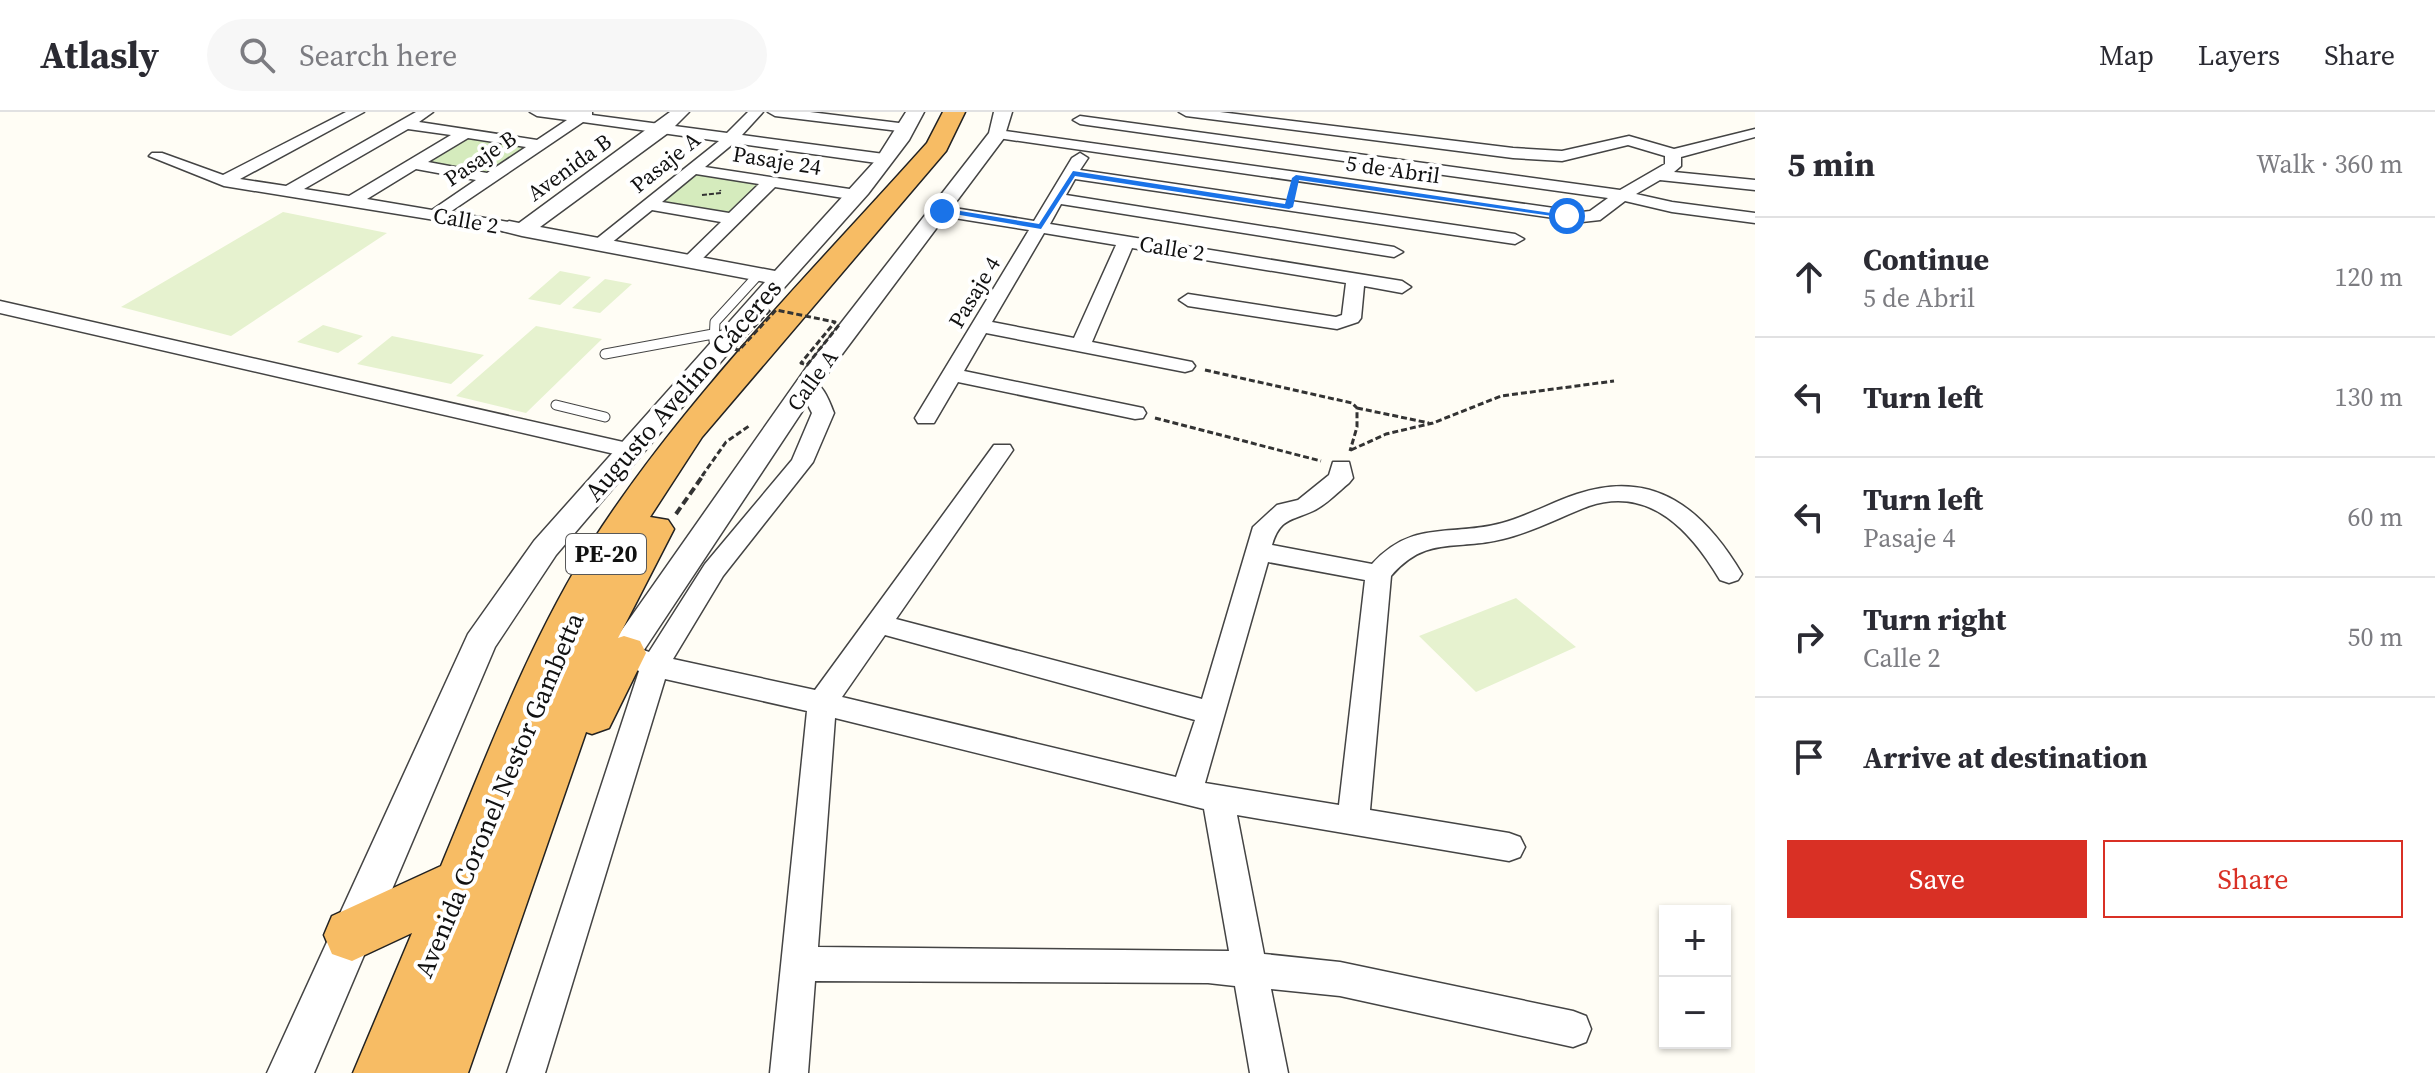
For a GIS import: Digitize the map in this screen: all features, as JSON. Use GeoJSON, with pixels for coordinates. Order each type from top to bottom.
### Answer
{"type":"FeatureCollection","features":[{"type":"Feature","properties":{"kind":"highway","name":"Avenida Coronel Nestor Gambetta"},"geometry":{"type":"LineString","coordinates":[[384,1073],[561,634],[608,550],[688,431],[929,158],[954,112]]}},
{"type":"Feature","properties":{"kind":"highway","name":"Avenida Coronel Nestor Gambetta"},"geometry":{"type":"LineString","coordinates":[[437,1073],[598,634],[646,542],[715,436],[839,284],[911,206],[956,148],[990,119]]}},
{"type":"Feature","properties":{"kind":"highway"},"geometry":{"type":"LineString","coordinates":[[525,829],[565,773],[608,680],[639,659]]}},
{"type":"Feature","properties":{"kind":"highway"},"geometry":{"type":"LineString","coordinates":[[352,935],[460,883]]}},
{"type":"Feature","properties":{"kind":"street"},"geometry":{"type":"LineString","coordinates":[[224,181],[357,112]]}},
{"type":"Feature","properties":{"kind":"street"},"geometry":{"type":"LineString","coordinates":[[291,190],[426,112]]}},
{"type":"Feature","properties":{"kind":"street"},"geometry":{"type":"LineString","coordinates":[[537,112],[659,123],[729,140],[884,159]]}},
{"type":"Feature","properties":{"kind":"street","name":"Avenida B"},"geometry":{"type":"LineString","coordinates":[[516,228],[659,123],[680,112]]}},
{"type":"Feature","properties":{"kind":"street","name":"Pasaje A"},"geometry":{"type":"LineString","coordinates":[[599,244],[729,140],[756,112]]}},
{"type":"Feature","properties":{"kind":"street"},"geometry":{"type":"LineString","coordinates":[[775,112],[911,120]]}},
{"type":"Feature","properties":{"kind":"street"},"geometry":{"type":"LineString","coordinates":[[1186,112],[1513,153],[1562,156],[1629,140],[1673,154],[1755,133]]}},
{"type":"Feature","properties":{"kind":"street","name":"Pasaje B"},"geometry":{"type":"LineString","coordinates":[[435,215],[585,115]]}},
{"type":"Feature","properties":{"kind":"street"},"geometry":{"type":"LineString","coordinates":[[1084,148],[1081,116],[1296,150],[1622,195],[1672,207],[1755,218]]}},
{"type":"Feature","properties":{"kind":"street","name":"5 de Abril"},"geometry":{"type":"LineString","coordinates":[[990,119],[1084,148],[1582,217],[1594,216],[1622,195],[1673,166],[1673,154]]}},
{"type":"Feature","properties":{"kind":"street","name":"Calle A"},"geometry":{"type":"LineString","coordinates":[[639,659],[807,384],[942,211],[990,119]]}},
{"type":"Feature","properties":{"kind":"street","name":"Augusto Avelino Cáceres"},"geometry":{"type":"LineString","coordinates":[[290,1073],[480,643],[545,548],[632,451],[769,276],[856,195],[911,120]]}},
{"type":"Feature","properties":{"kind":"street"},"geometry":{"type":"LineString","coordinates":[[406,124],[540,145]]}},
{"type":"Feature","properties":{"kind":"street"},"geometry":{"type":"LineString","coordinates":[[1279,265],[1282,234],[1296,178],[1298,126]]}},
{"type":"Feature","properties":{"kind":"street"},"geometry":{"type":"LineString","coordinates":[[352,201],[464,134]]}},
{"type":"Feature","properties":{"kind":"street","name":"Pasaje 4"},"geometry":{"type":"LineString","coordinates":[[926,418],[1073,174],[1084,148]]}},
{"type":"Feature","properties":{"kind":"street","name":"Calle 2"},"geometry":{"type":"LineString","coordinates":[[157,156],[224,181],[516,228],[769,276]]}},
{"type":"Feature","properties":{"kind":"street"},"geometry":{"type":"LineString","coordinates":[[412,164],[489,178]]}},
{"type":"Feature","properties":{"kind":"street","name":"Pasaje 24"},"geometry":{"type":"LineString","coordinates":[[691,169],[856,195]]}},
{"type":"Feature","properties":{"kind":"street"},"geometry":{"type":"LineString","coordinates":[[1073,174],[1515,239]]}},
{"type":"Feature","properties":{"kind":"street"},"geometry":{"type":"LineString","coordinates":[[1657,175],[1755,185]]}},
{"type":"Feature","properties":{"kind":"street"},"geometry":{"type":"LineString","coordinates":[[690,261],[771,182]]}},
{"type":"Feature","properties":{"kind":"street"},"geometry":{"type":"LineString","coordinates":[[1058,199],[1394,252]]}},
{"type":"Feature","properties":{"kind":"street"},"geometry":{"type":"LineString","coordinates":[[648,204],[733,219]]}},
{"type":"Feature","properties":{"kind":"street","name":"Calle 2"},"geometry":{"type":"LineString","coordinates":[[942,211],[1402,287]]}},
{"type":"Feature","properties":{"kind":"street"},"geometry":{"type":"LineString","coordinates":[[1081,345],[1127,240]]}},
{"type":"Feature","properties":{"kind":"street"},"geometry":{"type":"LineString","coordinates":[[1188,300],[1337,323],[1351,318],[1356,279]]}},
{"type":"Feature","properties":{"kind":"street"},"geometry":{"type":"LineString","coordinates":[[0,307],[632,451]]}},
{"type":"Feature","properties":{"kind":"street"},"geometry":{"type":"LineString","coordinates":[[982,326],[1185,366]]}},
{"type":"Feature","properties":{"kind":"street"},"geometry":{"type":"LineString","coordinates":[[952,375],[1135,413]]}},
{"type":"Feature","properties":{"kind":"street"},"geometry":{"type":"LineString","coordinates":[[526,1073],[639,659],[802,462],[823,413],[807,384]]}},
{"type":"Feature","properties":{"kind":"street"},"geometry":{"type":"LineString","coordinates":[[789,1073],[822,703],[1002,450]]}},
{"type":"Feature","properties":{"kind":"street"},"geometry":{"type":"LineString","coordinates":[[1186,793],[1265,527],[1285,511],[1306,505],[1341,478],[1345,459]]}},
{"type":"Feature","properties":{"kind":"street"},"geometry":{"type":"LineString","coordinates":[[1353,821],[1378,574],[1398,553],[1417,541],[1443,534],[1500,532],[1589,498],[1645,495],[1674,508],[1704,535],[1729,574]]}},
{"type":"Feature","properties":{"kind":"street"},"geometry":{"type":"LineString","coordinates":[[1257,551],[1378,574]]}},
{"type":"Feature","properties":{"kind":"street"},"geometry":{"type":"LineString","coordinates":[[880,624],[1212,713]]}},
{"type":"Feature","properties":{"kind":"street"},"geometry":{"type":"LineString","coordinates":[[639,659],[1186,793],[1509,847]]}},
{"type":"Feature","properties":{"kind":"street"},"geometry":{"type":"LineString","coordinates":[[1218,799],[1269,1073]]}},
{"type":"Feature","properties":{"kind":"street"},"geometry":{"type":"LineString","coordinates":[[799,964],[1251,969],[1340,979],[1573,1029]]}},
{"type":"Feature","properties":{"kind":"lane"},"geometry":{"type":"LineString","coordinates":[[605,354],[714,344]]}},
{"type":"Feature","properties":{"kind":"lane"},"geometry":{"type":"LineString","coordinates":[[556,405],[605,417]]}},
{"type":"Feature","properties":{"kind":"path"},"geometry":{"type":"LineString","coordinates":[[770,310],[733,349],[739,350],[776,310],[835,322],[801,363],[807,365],[839,325]]}},
{"type":"Feature","properties":{"kind":"path"},"geometry":{"type":"LineString","coordinates":[[1185,366],[1352,403],[1357,408],[1433,423]]}},
{"type":"Feature","properties":{"kind":"path"},"geometry":{"type":"LineString","coordinates":[[1135,413],[1345,459],[1386,434],[1433,423],[1501,396],[1614,381]]}},
{"type":"Feature","properties":{"kind":"path"},"geometry":{"type":"LineString","coordinates":[[1345,459],[1357,427],[1357,408]]}},
{"type":"Feature","properties":{"kind":"green space"},"geometry":{"type":"Polygon","coordinates":[[[468,137],[531,146],[489,175],[424,163],[468,137]]]}},
{"type":"Feature","properties":{"kind":"green space"},"geometry":{"type":"Polygon","coordinates":[[[697,172],[763,183],[733,214],[660,204],[697,172]]]}},
{"type":"Feature","properties":{"kind":"green space"},"geometry":{"type":"Polygon","coordinates":[[[283,212],[387,233],[231,336],[121,307],[283,212]]]}},
{"type":"Feature","properties":{"kind":"green space"},"geometry":{"type":"Polygon","coordinates":[[[560,271],[591,277],[560,305],[528,299],[560,271]]]}},
{"type":"Feature","properties":{"kind":"green space"},"geometry":{"type":"Polygon","coordinates":[[[605,279],[632,284],[600,313],[572,308],[605,279]]]}},
{"type":"Feature","properties":{"kind":"green space"},"geometry":{"type":"Polygon","coordinates":[[[323,325],[363,336],[338,353],[297,342],[323,325]]]}},
{"type":"Feature","properties":{"kind":"green space"},"geometry":{"type":"Polygon","coordinates":[[[536,326],[602,339],[526,413],[456,396],[536,326]]]}},
{"type":"Feature","properties":{"kind":"green space"},"geometry":{"type":"Polygon","coordinates":[[[392,336],[484,355],[451,384],[357,364],[392,336]]]}},
{"type":"Feature","properties":{"kind":"green space"},"geometry":{"type":"Polygon","coordinates":[[[1516,598],[1576,647],[1476,692],[1419,636],[1516,598]]]}},
{"type":"Feature","properties":{"kind":"route"},"geometry":{"type":"LineString","coordinates":[[942,211],[1041,227],[1073,174],[1289,207],[1296,178],[1567,216]]}}]}
